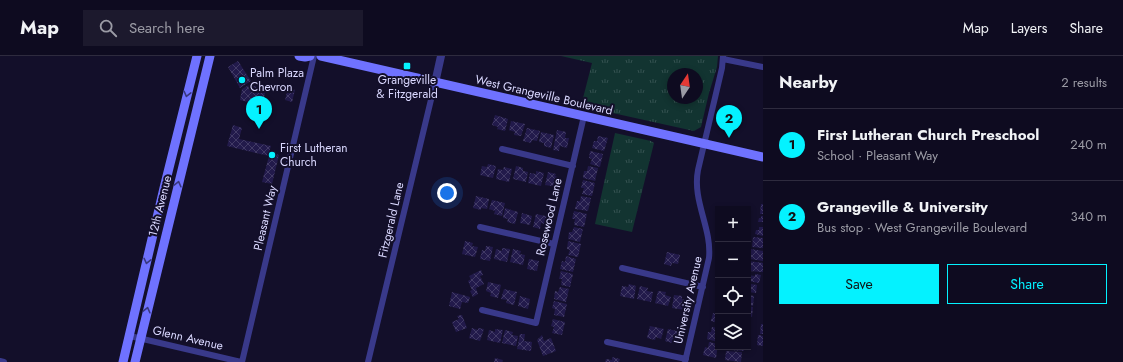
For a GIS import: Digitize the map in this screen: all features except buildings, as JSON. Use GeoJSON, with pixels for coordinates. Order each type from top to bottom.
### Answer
{"type":"FeatureCollection","features":[{"type":"Feature","properties":{"kind":"main road","name":"12th Avenue"},"geometry":{"type":"LineString","coordinates":[[123,362],[197,56]]}},
{"type":"Feature","properties":{"kind":"main road","name":"12th Avenue"},"geometry":{"type":"LineString","coordinates":[[135,362],[210,56]]}},
{"type":"Feature","properties":{"kind":"main road"},"geometry":{"type":"LineString","coordinates":[[299,56],[310,56]]}},
{"type":"Feature","properties":{"kind":"main road","name":"West Grangeville Boulevard"},"geometry":{"type":"LineString","coordinates":[[320,56],[763,157]]}},
{"type":"Feature","properties":{"kind":"street","name":"Pleasant Way"},"geometry":{"type":"LineString","coordinates":[[241,362],[314,56]]}},
{"type":"Feature","properties":{"kind":"street"},"geometry":{"type":"LineString","coordinates":[[435,82],[441,56]]}},
{"type":"Feature","properties":{"kind":"street"},"geometry":{"type":"LineString","coordinates":[[723,58],[763,67]]}},
{"type":"Feature","properties":{"kind":"street","name":"University Avenue"},"geometry":{"type":"LineString","coordinates":[[685,360],[710,258],[710,243],[700,204],[697,184],[698,170],[723,58]]}},
{"type":"Feature","properties":{"kind":"street","name":"Fitzgerald Lane"},"geometry":{"type":"LineString","coordinates":[[368,362],[435,82]]}},
{"type":"Feature","properties":{"kind":"street","name":"Rosewood Lane"},"geometry":{"type":"LineString","coordinates":[[482,310],[536,323],[584,116]]}},
{"type":"Feature","properties":{"kind":"street"},"geometry":{"type":"LineString","coordinates":[[502,149],[573,166]]}},
{"type":"Feature","properties":{"kind":"street"},"geometry":{"type":"LineString","coordinates":[[480,227],[554,244]]}},
{"type":"Feature","properties":{"kind":"street"},"geometry":{"type":"LineString","coordinates":[[622,268],[703,287]]}},
{"type":"Feature","properties":{"kind":"street","name":"Glenn Avenue"},"geometry":{"type":"LineString","coordinates":[[130,336],[241,362]]}},
{"type":"Feature","properties":{"kind":"street"},"geometry":{"type":"LineString","coordinates":[[607,342],[685,360]]}},
{"type":"Feature","properties":{"kind":"street"},"geometry":{"type":"LineString","coordinates":[[0,361],[4,362]]}},
{"type":"Feature","properties":{"kind":"green space"},"geometry":{"type":"Polygon","coordinates":[[[561,56],[718,56],[717,67],[701,127],[694,131],[581,106],[592,63],[561,56]]]}},
{"type":"Feature","properties":{"kind":"green space"},"geometry":{"type":"Polygon","coordinates":[[[615,133],[654,143],[632,232],[595,224],[615,133]]]}},
{"type":"Feature","properties":{"kind":"place","name":"Grangeville & Fitzgerald"},"geometry":{"type":"Point","coordinates":[407,66]}},
{"type":"Feature","properties":{"kind":"place","name":"Palm Plaza Chevron"},"geometry":{"type":"Point","coordinates":[242,80]}},
{"type":"Feature","properties":{"kind":"place","name":"First Lutheran Church Preschool"},"geometry":{"type":"Point","coordinates":[259,129]}},
{"type":"Feature","properties":{"kind":"place","name":"Grangeville & University"},"geometry":{"type":"Point","coordinates":[729,138]}},
{"type":"Feature","properties":{"kind":"place","name":"First Lutheran Church"},"geometry":{"type":"Point","coordinates":[272,155]}}]}
